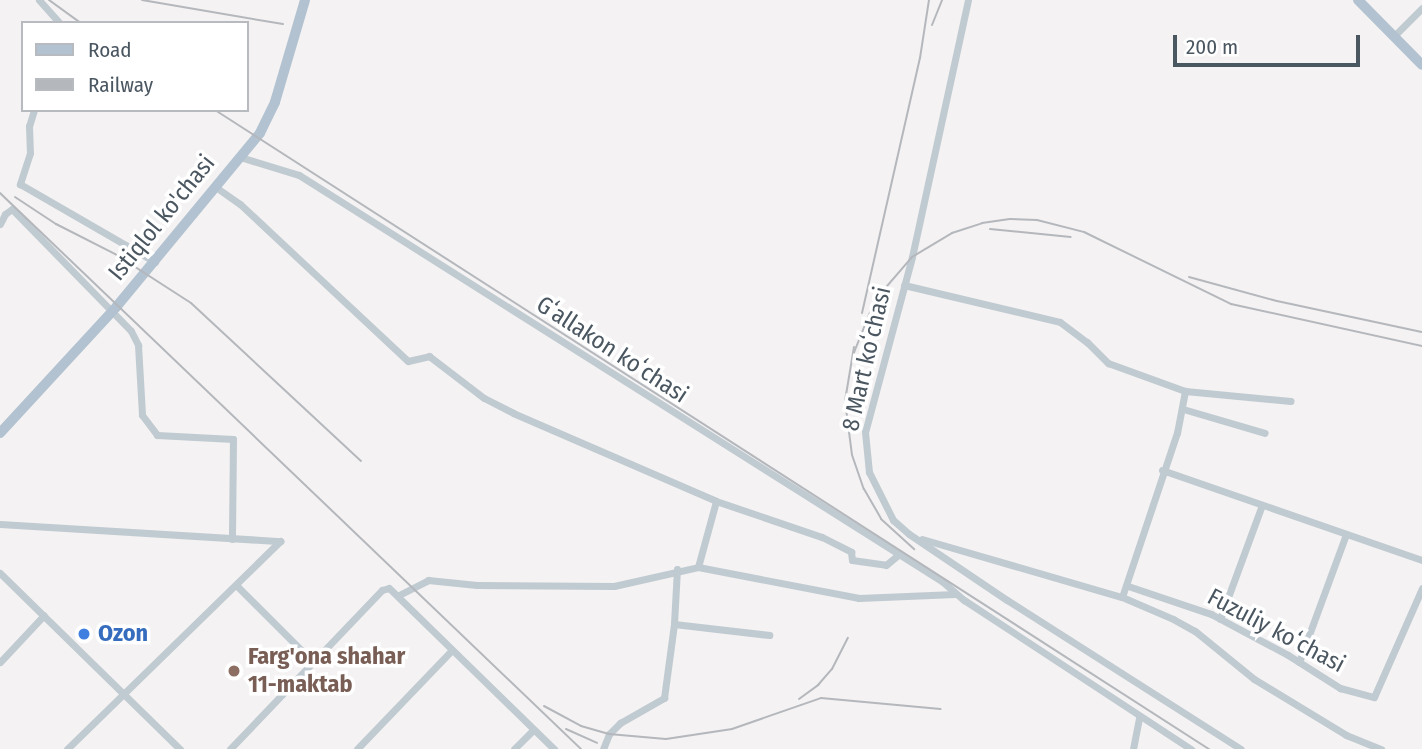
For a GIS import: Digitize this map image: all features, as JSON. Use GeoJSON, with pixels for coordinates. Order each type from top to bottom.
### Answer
{"type":"FeatureCollection","features":[{"type":"Feature","properties":{"kind":"main road","name":"Istiqlol ko'chasi"},"geometry":{"type":"LineString","coordinates":[[0,433],[113,311],[260,133],[269,116],[305,0]]}},
{"type":"Feature","properties":{"kind":"main road"},"geometry":{"type":"LineString","coordinates":[[1358,0],[1422,65]]}},
{"type":"Feature","properties":{"kind":"street"},"geometry":{"type":"LineString","coordinates":[[40,0],[58,21]]}},
{"type":"Feature","properties":{"kind":"street","name":"8 Mart koʻchasi"},"geometry":{"type":"LineString","coordinates":[[968,0],[904,285],[864,432],[869,472],[893,520],[914,537],[977,581],[1241,749]]}},
{"type":"Feature","properties":{"kind":"street"},"geometry":{"type":"LineString","coordinates":[[1394,36],[1422,8]]}},
{"type":"Feature","properties":{"kind":"street"},"geometry":{"type":"LineString","coordinates":[[33,112],[29,127],[30,153],[20,184],[155,262]]}},
{"type":"Feature","properties":{"kind":"street","name":"Gʻallakon koʻchasi"},"geometry":{"type":"LineString","coordinates":[[240,157],[299,175],[943,582],[955,594],[1139,717],[1192,749]]}},
{"type":"Feature","properties":{"kind":"street"},"geometry":{"type":"LineString","coordinates":[[217,188],[240,204],[408,361],[429,356],[484,398],[513,413],[716,501],[822,537],[851,552],[852,560],[886,565],[898,555]]}},
{"type":"Feature","properties":{"kind":"street"},"geometry":{"type":"LineString","coordinates":[[0,224],[5,214],[12,209],[113,311],[137,339],[142,415],[157,435],[227,436],[234,441],[232,539]]}},
{"type":"Feature","properties":{"kind":"street"},"geometry":{"type":"LineString","coordinates":[[904,285],[1060,322],[1087,342],[1108,363],[1185,391],[1291,401]]}},
{"type":"Feature","properties":{"kind":"street"},"geometry":{"type":"LineString","coordinates":[[1122,597],[1128,586],[1182,409],[1185,391]]}},
{"type":"Feature","properties":{"kind":"street"},"geometry":{"type":"LineString","coordinates":[[1182,409],[1265,433]]}},
{"type":"Feature","properties":{"kind":"street"},"geometry":{"type":"LineString","coordinates":[[1162,470],[1422,560]]}},
{"type":"Feature","properties":{"kind":"street"},"geometry":{"type":"LineString","coordinates":[[698,567],[716,501]]}},
{"type":"Feature","properties":{"kind":"street"},"geometry":{"type":"LineString","coordinates":[[1220,619],[1262,505]]}},
{"type":"Feature","properties":{"kind":"street"},"geometry":{"type":"LineString","coordinates":[[0,523],[280,541],[147,674],[123,691],[67,749]]}},
{"type":"Feature","properties":{"kind":"street"},"geometry":{"type":"LineString","coordinates":[[1299,662],[1346,534]]}},
{"type":"Feature","properties":{"kind":"street","name":"Fuzuliy koʻchasi"},"geometry":{"type":"LineString","coordinates":[[914,537],[1122,597],[1186,626],[1254,679],[1346,735],[1381,749]]}},
{"type":"Feature","properties":{"kind":"street"},"geometry":{"type":"LineString","coordinates":[[400,595],[428,580],[477,585],[614,586],[677,569],[698,567],[859,598],[955,594]]}},
{"type":"Feature","properties":{"kind":"street"},"geometry":{"type":"LineString","coordinates":[[603,749],[609,734],[620,723],[664,698],[674,624],[677,569]]}},
{"type":"Feature","properties":{"kind":"street"},"geometry":{"type":"LineString","coordinates":[[0,573],[180,749]]}},
{"type":"Feature","properties":{"kind":"street"},"geometry":{"type":"LineString","coordinates":[[236,586],[313,662]]}},
{"type":"Feature","properties":{"kind":"street","name":"Fuzuliy koʻchasi"},"geometry":{"type":"LineString","coordinates":[[1128,586],[1220,619],[1299,662],[1340,688],[1374,697],[1422,589]]}},
{"type":"Feature","properties":{"kind":"street"},"geometry":{"type":"LineString","coordinates":[[230,749],[386,588],[400,595],[452,650],[554,749]]}},
{"type":"Feature","properties":{"kind":"street"},"geometry":{"type":"LineString","coordinates":[[0,662],[44,615]]}},
{"type":"Feature","properties":{"kind":"street"},"geometry":{"type":"LineString","coordinates":[[674,624],[769,635]]}},
{"type":"Feature","properties":{"kind":"street"},"geometry":{"type":"LineString","coordinates":[[357,749],[452,650]]}},
{"type":"Feature","properties":{"kind":"street"},"geometry":{"type":"LineString","coordinates":[[1133,749],[1139,717]]}},
{"type":"Feature","properties":{"kind":"street"},"geometry":{"type":"LineString","coordinates":[[514,749],[533,730]]}},
{"type":"Feature","properties":{"kind":"railway"},"geometry":{"type":"LineString","coordinates":[[49,0],[78,21]]}},
{"type":"Feature","properties":{"kind":"railway"},"geometry":{"type":"LineString","coordinates":[[142,0],[283,24]]}},
{"type":"Feature","properties":{"kind":"railway"},"geometry":{"type":"LineString","coordinates":[[862,313],[920,58],[929,0]]}},
{"type":"Feature","properties":{"kind":"railway"},"geometry":{"type":"LineString","coordinates":[[932,25],[942,0]]}},
{"type":"Feature","properties":{"kind":"railway"},"geometry":{"type":"LineString","coordinates":[[218,112],[1209,749]]}},
{"type":"Feature","properties":{"kind":"railway"},"geometry":{"type":"LineString","coordinates":[[0,193],[581,749]]}},
{"type":"Feature","properties":{"kind":"railway"},"geometry":{"type":"LineString","coordinates":[[15,197],[56,224],[115,254],[191,303],[361,461]]}},
{"type":"Feature","properties":{"kind":"railway"},"geometry":{"type":"LineString","coordinates":[[853,355],[875,300],[912,257],[952,233],[982,223],[1010,219],[1037,220],[1084,232],[1231,304],[1422,346]]}},
{"type":"Feature","properties":{"kind":"railway"},"geometry":{"type":"LineString","coordinates":[[990,229],[1071,237]]}},
{"type":"Feature","properties":{"kind":"railway"},"geometry":{"type":"LineString","coordinates":[[1189,277],[1277,301],[1422,332]]}},
{"type":"Feature","properties":{"kind":"railway"},"geometry":{"type":"LineString","coordinates":[[854,347],[845,401],[852,455],[864,489],[881,519],[914,549]]}},
{"type":"Feature","properties":{"kind":"railway"},"geometry":{"type":"LineString","coordinates":[[799,699],[818,685],[832,669],[848,638]]}},
{"type":"Feature","properties":{"kind":"railway"},"geometry":{"type":"LineString","coordinates":[[544,706],[581,726],[609,734],[666,739],[732,729],[821,698],[940,709]]}},
{"type":"Feature","properties":{"kind":"railway"},"geometry":{"type":"LineString","coordinates":[[566,729],[597,743]]}},
{"type":"Feature","properties":{"kind":"place","name":"Ozon"},"geometry":{"type":"Point","coordinates":[84,634]}},
{"type":"Feature","properties":{"kind":"place","name":"Farg'ona shahar 11-maktab"},"geometry":{"type":"Point","coordinates":[234,671]}}]}
